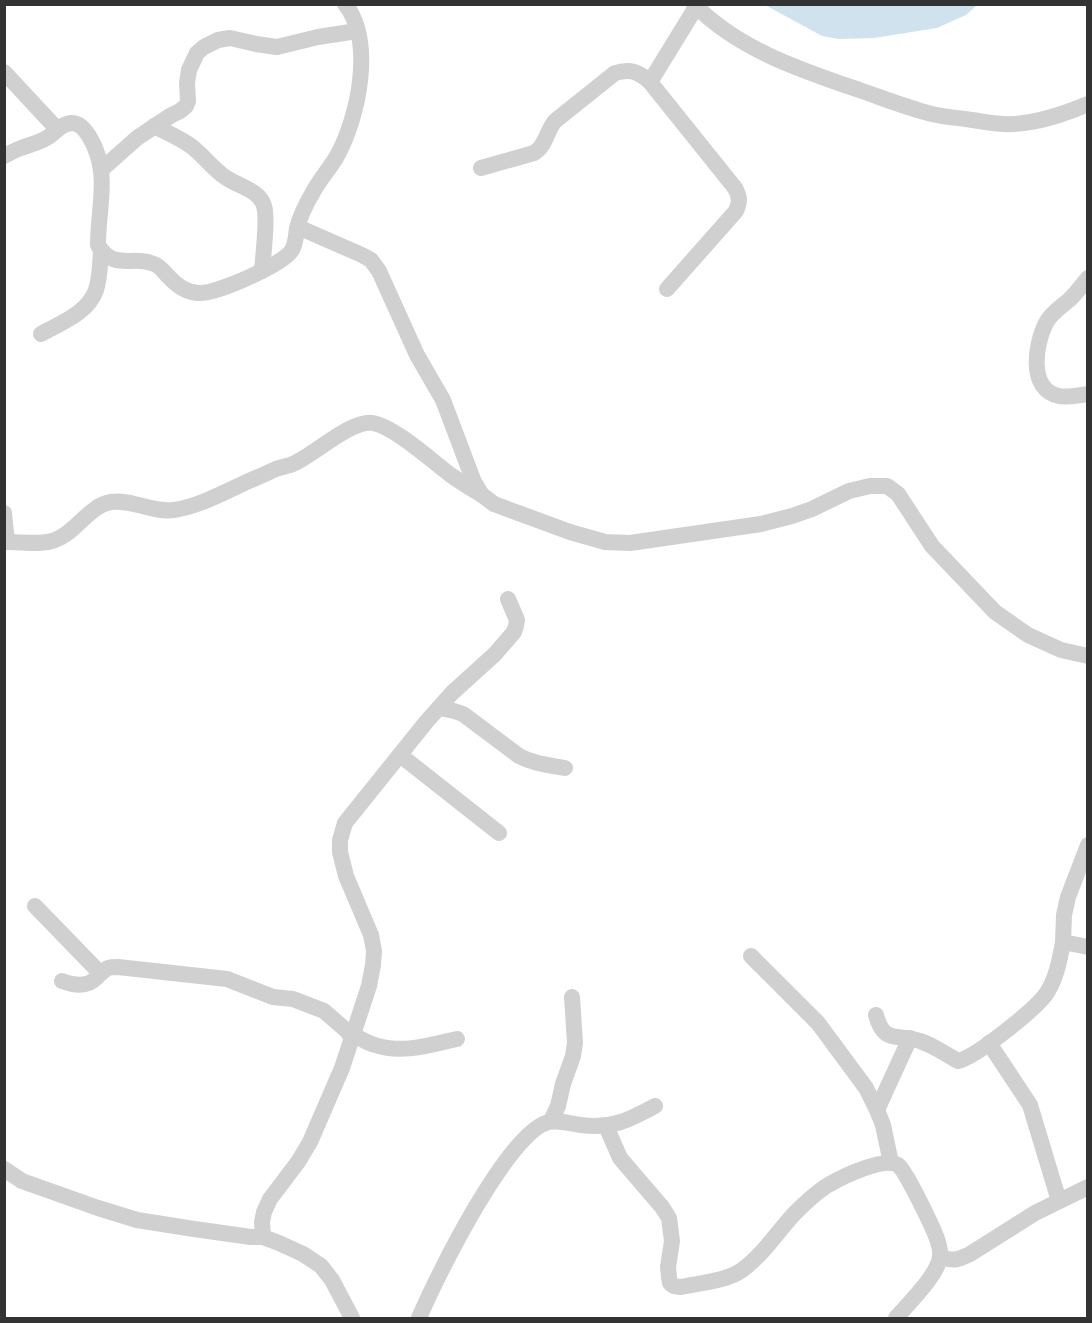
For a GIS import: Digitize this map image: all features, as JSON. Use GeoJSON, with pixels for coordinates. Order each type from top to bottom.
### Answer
{"type":"FeatureCollection","features":[{"type":"Feature","properties":{"kind":"street"},"geometry":{"type":"LineString","coordinates":[[4,156],[45,140],[66,124],[79,124],[92,142],[101,170],[102,201],[98,245],[101,251],[113,260],[155,264],[181,288],[190,292],[201,294],[216,291],[279,261],[292,250],[297,227],[312,193],[336,157],[354,116],[359,91],[361,60],[360,40],[345,4]]}},
{"type":"Feature","properties":{"kind":"street"},"geometry":{"type":"LineString","coordinates":[[650,82],[695,6],[704,16],[724,30],[780,60],[846,86],[932,114],[996,124],[1012,124],[1034,122],[1088,104]]}},
{"type":"Feature","properties":{"kind":"street"},"geometry":{"type":"LineString","coordinates":[[101,170],[137,138],[186,106],[189,70],[197,53],[204,47],[218,40],[230,38],[277,47],[357,31]]}},
{"type":"Feature","properties":{"kind":"street"},"geometry":{"type":"LineString","coordinates":[[481,168],[523,157],[541,149],[555,122],[615,73],[630,70],[641,74],[650,82],[739,196],[736,211],[667,289]]}},
{"type":"Feature","properties":{"kind":"street"},"geometry":{"type":"LineString","coordinates":[[4,72],[57,129]]}},
{"type":"Feature","properties":{"kind":"street"},"geometry":{"type":"LineString","coordinates":[[154,126],[193,147],[220,173],[261,198],[266,212],[262,270]]}},
{"type":"Feature","properties":{"kind":"street"},"geometry":{"type":"LineString","coordinates":[[297,227],[362,255],[371,260],[379,271],[417,355],[443,400],[474,482],[482,495]]}},
{"type":"Feature","properties":{"kind":"street"},"geometry":{"type":"LineString","coordinates":[[41,334],[82,310],[89,303],[97,288],[101,251]]}},
{"type":"Feature","properties":{"kind":"street"},"geometry":{"type":"LineString","coordinates":[[1088,279],[1046,322],[1039,340],[1037,357],[1038,376],[1042,385],[1050,393],[1061,397],[1088,394]]}},
{"type":"Feature","properties":{"kind":"street"},"geometry":{"type":"LineString","coordinates":[[4,513],[6,542],[42,543],[55,540],[68,533],[97,508],[110,502],[173,510],[206,500],[276,469],[293,464],[340,434],[371,422],[384,426],[417,448],[494,504],[570,532],[605,542],[630,543],[761,524],[812,509],[849,491],[870,486],[887,486],[898,494],[932,546],[995,612],[1028,635],[1061,650],[1088,656]]}},
{"type":"Feature","properties":{"kind":"street"},"geometry":{"type":"LineString","coordinates":[[263,1237],[264,1212],[270,1199],[310,1142],[342,1068],[369,986],[374,951],[371,935],[346,876],[340,852],[340,840],[345,823],[427,721],[514,632],[517,620],[508,599]]}},
{"type":"Feature","properties":{"kind":"street"},"geometry":{"type":"LineString","coordinates":[[439,708],[462,714],[527,760],[566,768]]}},
{"type":"Feature","properties":{"kind":"street"},"geometry":{"type":"LineString","coordinates":[[400,755],[500,833]]}},
{"type":"Feature","properties":{"kind":"street"},"geometry":{"type":"LineString","coordinates":[[876,1015],[879,1027],[885,1033],[922,1041],[958,1061],[977,1053],[1039,1003],[1048,991],[1059,962],[1068,897],[1088,845]]}},
{"type":"Feature","properties":{"kind":"street"},"geometry":{"type":"LineString","coordinates":[[35,906],[100,973]]}},
{"type":"Feature","properties":{"kind":"street"},"geometry":{"type":"LineString","coordinates":[[1063,942],[1088,947]]}},
{"type":"Feature","properties":{"kind":"street"},"geometry":{"type":"LineString","coordinates":[[751,956],[818,1023],[867,1088],[883,1125],[891,1163]]}},
{"type":"Feature","properties":{"kind":"street"},"geometry":{"type":"LineString","coordinates":[[62,981],[73,985],[87,984],[108,968],[118,967],[227,979],[273,997],[293,999],[324,1011],[352,1036],[372,1044],[411,1049],[457,1039]]}},
{"type":"Feature","properties":{"kind":"street"},"geometry":{"type":"LineString","coordinates":[[551,1121],[558,1106],[575,1043],[572,997]]}},
{"type":"Feature","properties":{"kind":"street"},"geometry":{"type":"LineString","coordinates":[[877,1110],[910,1038]]}},
{"type":"Feature","properties":{"kind":"street"},"geometry":{"type":"LineString","coordinates":[[988,1043],[1030,1105],[1059,1201]]}},
{"type":"Feature","properties":{"kind":"street"},"geometry":{"type":"LineString","coordinates":[[419,1318],[446,1260],[486,1188],[532,1131],[551,1121],[582,1125],[612,1125],[628,1120],[655,1106]]}},
{"type":"Feature","properties":{"kind":"street"},"geometry":{"type":"LineString","coordinates":[[606,1126],[620,1158],[669,1218],[672,1241],[668,1267],[670,1283],[681,1287],[733,1276],[744,1269],[762,1252],[796,1212],[828,1185],[853,1172],[882,1163],[898,1165],[921,1204],[937,1238],[940,1256],[936,1270],[896,1318]]}},
{"type":"Feature","properties":{"kind":"street"},"geometry":{"type":"LineString","coordinates":[[4,1169],[33,1185],[137,1220],[263,1237],[303,1254],[321,1266],[332,1280],[352,1318]]}},
{"type":"Feature","properties":{"kind":"street"},"geometry":{"type":"LineString","coordinates":[[940,1256],[950,1261],[960,1259],[1035,1214],[1088,1187]]}},
{"type":"Feature","properties":{"kind":"water"},"geometry":{"type":"Polygon","coordinates":[[[765,5],[977,5],[966,15],[937,28],[874,38],[839,39],[822,36],[765,5]]]}}]}
